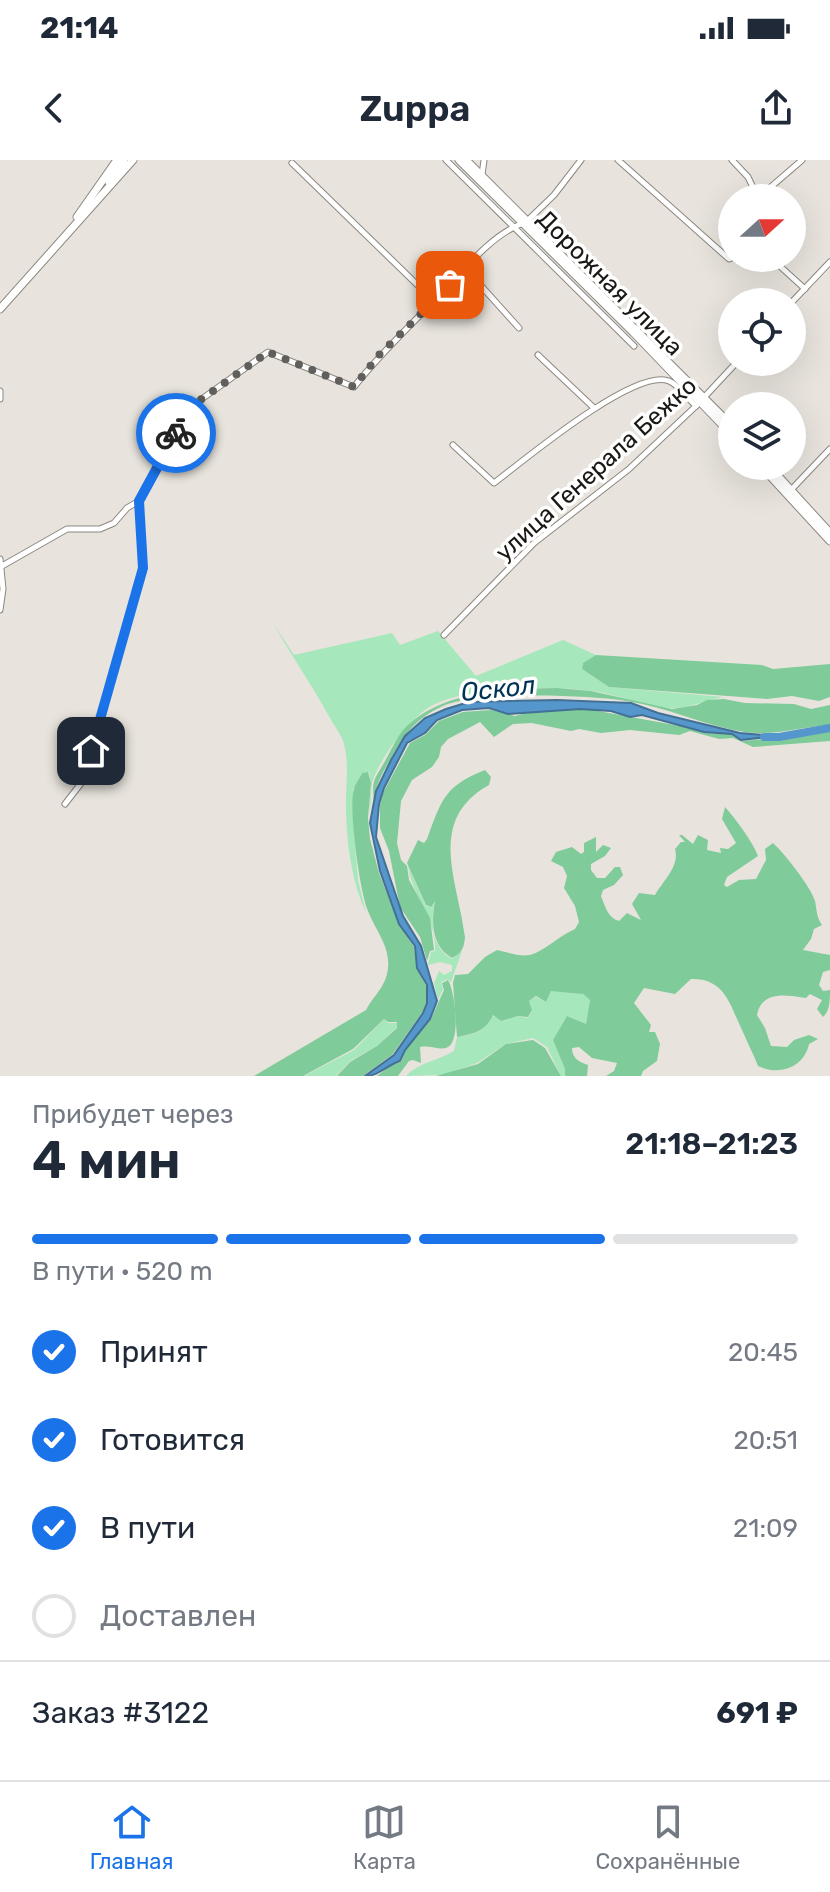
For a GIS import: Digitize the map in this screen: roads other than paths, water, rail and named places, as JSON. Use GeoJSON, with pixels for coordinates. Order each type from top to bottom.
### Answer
{"type":"FeatureCollection","features":[{"type":"Feature","properties":{"kind":"main road"},"geometry":{"type":"LineString","coordinates":[[0,307],[87,204],[117,160]]}},
{"type":"Feature","properties":{"kind":"main road"},"geometry":{"type":"LineString","coordinates":[[92,207],[124,160]]}},
{"type":"Feature","properties":{"kind":"main road"},"geometry":{"type":"LineString","coordinates":[[0,307],[133,160]]}},
{"type":"Feature","properties":{"kind":"main road","name":"Дорожная улица"},"geometry":{"type":"LineString","coordinates":[[459,160],[718,420]]}},
{"type":"Feature","properties":{"kind":"main road","name":"Дорожная улица"},"geometry":{"type":"LineString","coordinates":[[467,161],[524,222]]}},
{"type":"Feature","properties":{"kind":"main road","name":"Дорожная улица"},"geometry":{"type":"LineString","coordinates":[[701,402],[718,415]]}},
{"type":"Feature","properties":{"kind":"main road"},"geometry":{"type":"LineString","coordinates":[[776,480],[830,533]]}},
{"type":"Feature","properties":{"kind":"main road"},"geometry":{"type":"LineString","coordinates":[[780,480],[830,541]]}},
{"type":"Feature","properties":{"kind":"street","name":"Дорожная улица"},"geometry":{"type":"LineString","coordinates":[[446,160],[634,346]]}},
{"type":"Feature","properties":{"kind":"street"},"geometry":{"type":"LineString","coordinates":[[467,161],[483,160],[482,176]]}},
{"type":"Feature","properties":{"kind":"street"},"geometry":{"type":"LineString","coordinates":[[0,610],[3,589],[1,562],[67,529],[100,529],[114,523],[127,508],[139,501],[189,408],[268,352],[354,387],[379,355],[465,268],[513,227],[547,204],[581,160]]}},
{"type":"Feature","properties":{"kind":"street"},"geometry":{"type":"LineString","coordinates":[[618,160],[718,249]]}},
{"type":"Feature","properties":{"kind":"street"},"geometry":{"type":"LineString","coordinates":[[732,160],[748,177],[758,198],[802,160]]}},
{"type":"Feature","properties":{"kind":"street"},"geometry":{"type":"LineString","coordinates":[[292,163],[434,301]]}},
{"type":"Feature","properties":{"kind":"street"},"geometry":{"type":"LineString","coordinates":[[806,288],[830,262]]}},
{"type":"Feature","properties":{"kind":"street"},"geometry":{"type":"LineString","coordinates":[[465,268],[519,328]]}},
{"type":"Feature","properties":{"kind":"street"},"geometry":{"type":"LineString","coordinates":[[786,272],[804,288]]}},
{"type":"Feature","properties":{"kind":"street"},"geometry":{"type":"LineString","coordinates":[[538,355],[594,408]]}},
{"type":"Feature","properties":{"kind":"street","name":"улица Генерала Бежко"},"geometry":{"type":"LineString","coordinates":[[444,635],[534,543],[629,469],[724,376]]}},
{"type":"Feature","properties":{"kind":"street"},"geometry":{"type":"LineString","coordinates":[[453,445],[494,483],[594,408],[631,387],[664,379],[701,402]]}},
{"type":"Feature","properties":{"kind":"street"},"geometry":{"type":"LineString","coordinates":[[0,391],[0,399]]}},
{"type":"Feature","properties":{"kind":"street"},"geometry":{"type":"LineString","coordinates":[[789,492],[830,449]]}},
{"type":"Feature","properties":{"kind":"street"},"geometry":{"type":"LineString","coordinates":[[65,804],[82,782],[143,568],[139,501]]}},
{"type":"Feature","properties":{"kind":"water"},"geometry":{"type":"Polygon","coordinates":[[[557,700],[631,703],[658,713],[740,733],[776,736],[741,740],[732,734],[704,732],[642,715],[630,717],[611,711],[580,709],[508,714],[489,708],[462,710],[437,720],[425,733],[407,743],[384,788],[376,837],[403,916],[421,946],[437,1001],[430,1019],[400,1061],[365,1076],[394,1055],[427,1003],[427,985],[417,968],[415,946],[399,924],[380,871],[370,823],[376,791],[391,760],[405,736],[425,718],[446,709],[469,702],[557,700]]]}},
{"type":"Feature","properties":{"kind":"waterway","name":"Оскол"},"geometry":{"type":"LineString","coordinates":[[764,737],[830,728]]}}]}
